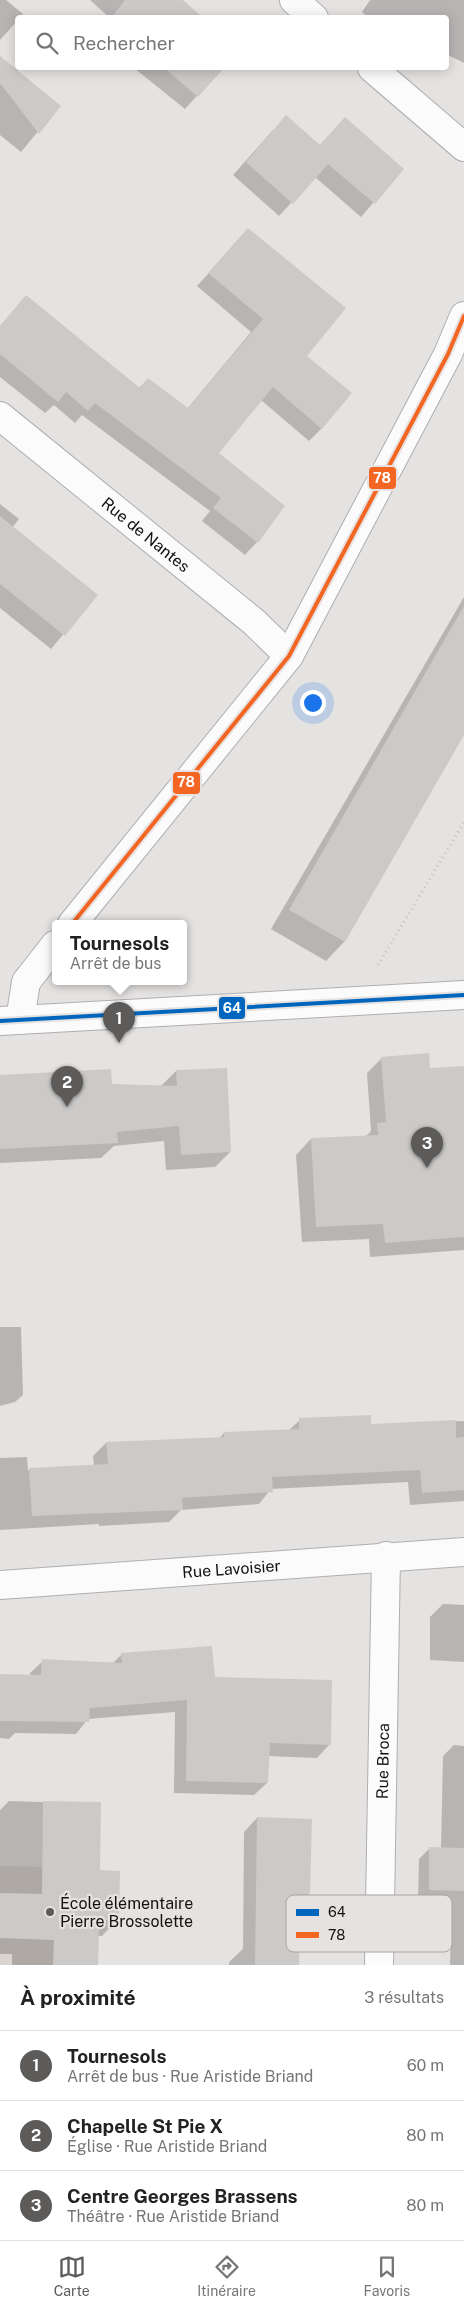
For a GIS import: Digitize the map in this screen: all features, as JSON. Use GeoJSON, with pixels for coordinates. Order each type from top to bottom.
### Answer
{"type":"FeatureCollection","features":[{"type":"Feature","properties":{"kind":"street"},"geometry":{"type":"LineString","coordinates":[[294,0],[311,15]]}},
{"type":"Feature","properties":{"kind":"street"},"geometry":{"type":"LineString","coordinates":[[374,70],[464,147]]}},
{"type":"Feature","properties":{"kind":"street"},"geometry":{"type":"LineString","coordinates":[[75,920],[289,656],[456,358],[464,316]]}},
{"type":"Feature","properties":{"kind":"street","name":"Rue de Nantes"},"geometry":{"type":"LineString","coordinates":[[0,416],[254,622],[289,656]]}},
{"type":"Feature","properties":{"kind":"street"},"geometry":{"type":"LineString","coordinates":[[52,949],[26,982],[10,1021],[464,995]]}},
{"type":"Feature","properties":{"kind":"street","name":"Rue Lavoisier"},"geometry":{"type":"LineString","coordinates":[[0,1585],[386,1556],[464,1552]]}},
{"type":"Feature","properties":{"kind":"street","name":"Rue Broca"},"geometry":{"type":"LineString","coordinates":[[380,1895],[386,1556]]}},
{"type":"Feature","properties":{"kind":"street","name":"Rue Broca"},"geometry":{"type":"LineString","coordinates":[[379,1952],[379,1965]]}},
{"type":"Feature","properties":{"kind":"path"},"geometry":{"type":"LineString","coordinates":[[356,1001],[464,822]]}},
{"type":"Feature","properties":{"kind":"shaded area","name":"École élémentaire Pierre Brossolette"},"geometry":{"type":"Polygon","coordinates":[[[0,1866],[100,1868],[98,1965],[0,1965],[0,1866]]]}},
{"type":"Feature","properties":{"kind":"building"},"geometry":{"type":"Polygon","coordinates":[[[125,0],[183,0],[200,15],[113,15],[125,0]]]}},
{"type":"Feature","properties":{"kind":"building"},"geometry":{"type":"Polygon","coordinates":[[[0,56],[61,106],[39,134],[0,83],[0,56]]]}},
{"type":"Feature","properties":{"kind":"building"},"geometry":{"type":"Polygon","coordinates":[[[166,70],[222,70],[198,97],[166,70]]]}},
{"type":"Feature","properties":{"kind":"building"},"geometry":{"type":"Polygon","coordinates":[[[286,115],[320,145],[345,117],[404,169],[375,204],[328,164],[293,204],[246,162],[286,115]]]}},
{"type":"Feature","properties":{"kind":"building"},"geometry":{"type":"Polygon","coordinates":[[[248,228],[346,308],[307,356],[352,393],[322,429],[273,387],[219,453],[285,506],[258,543],[213,508],[221,498],[95,403],[88,411],[66,392],[58,402],[0,354],[0,326],[26,295],[140,388],[148,378],[188,408],[263,319],[208,273],[248,228]]]}},
{"type":"Feature","properties":{"kind":"building"},"geometry":{"type":"Polygon","coordinates":[[[0,516],[98,595],[65,636],[0,584],[0,516]]]}},
{"type":"Feature","properties":{"kind":"building"},"geometry":{"type":"Polygon","coordinates":[[[464,606],[464,735],[345,942],[289,910],[464,606]]]}},
{"type":"Feature","properties":{"kind":"building"},"geometry":{"type":"Polygon","coordinates":[[[429,1053],[430,1068],[464,1066],[464,1237],[385,1243],[383,1224],[316,1227],[311,1138],[378,1135],[377,1123],[386,1122],[381,1057],[429,1053]]]}},
{"type":"Feature","properties":{"kind":"building"},"geometry":{"type":"Polygon","coordinates":[[[227,1068],[231,1152],[181,1155],[179,1126],[117,1132],[118,1143],[0,1149],[0,1075],[111,1069],[112,1084],[177,1086],[176,1070],[227,1068]]]}},
{"type":"Feature","properties":{"kind":"building"},"geometry":{"type":"Polygon","coordinates":[[[371,1415],[371,1424],[456,1420],[456,1438],[464,1437],[464,1490],[422,1493],[420,1470],[272,1477],[273,1492],[182,1498],[183,1510],[32,1516],[29,1468],[108,1464],[106,1442],[224,1437],[224,1432],[299,1429],[299,1418],[371,1415]]]}},
{"type":"Feature","properties":{"kind":"building"},"geometry":{"type":"Polygon","coordinates":[[[212,1646],[215,1677],[332,1680],[331,1745],[270,1743],[268,1783],[186,1781],[187,1700],[90,1708],[89,1722],[0,1721],[0,1674],[41,1675],[42,1659],[122,1663],[121,1653],[212,1646]]]}},
{"type":"Feature","properties":{"kind":"building"},"geometry":{"type":"Polygon","coordinates":[[[43,1801],[101,1802],[100,1870],[120,1871],[119,1920],[99,1920],[98,1965],[53,1965],[54,1940],[0,1938],[0,1893],[42,1894],[43,1801]]]}},
{"type":"Feature","properties":{"kind":"building"},"geometry":{"type":"Polygon","coordinates":[[[257,1817],[312,1819],[310,1894],[286,1895],[286,1952],[299,1952],[299,1965],[255,1965],[257,1817]]]}},
{"type":"Feature","properties":{"kind":"building"},"geometry":{"type":"Polygon","coordinates":[[[429,1847],[464,1848],[464,1891],[429,1890],[429,1847]]]}},
{"type":"Feature","properties":{"kind":"transit line","name":"78"},"geometry":{"type":"LineString","coordinates":[[75,920],[289,656],[448,354],[464,316]]}},
{"type":"Feature","properties":{"kind":"transit line","name":"64"},"geometry":{"type":"LineString","coordinates":[[0,1021],[464,995]]}},
{"type":"Feature","properties":{"kind":"place","name":"Tournesols"},"geometry":{"type":"Point","coordinates":[119,1043]}},
{"type":"Feature","properties":{"kind":"place","name":"Chapelle St Pie X"},"geometry":{"type":"Point","coordinates":[67,1107]}},
{"type":"Feature","properties":{"kind":"place","name":"Centre Georges Brassens"},"geometry":{"type":"Point","coordinates":[427,1168]}},
{"type":"Feature","properties":{"kind":"place","name":"École élémentaire Pierre Brossolette"},"geometry":{"type":"Point","coordinates":[50,1912]}}]}
